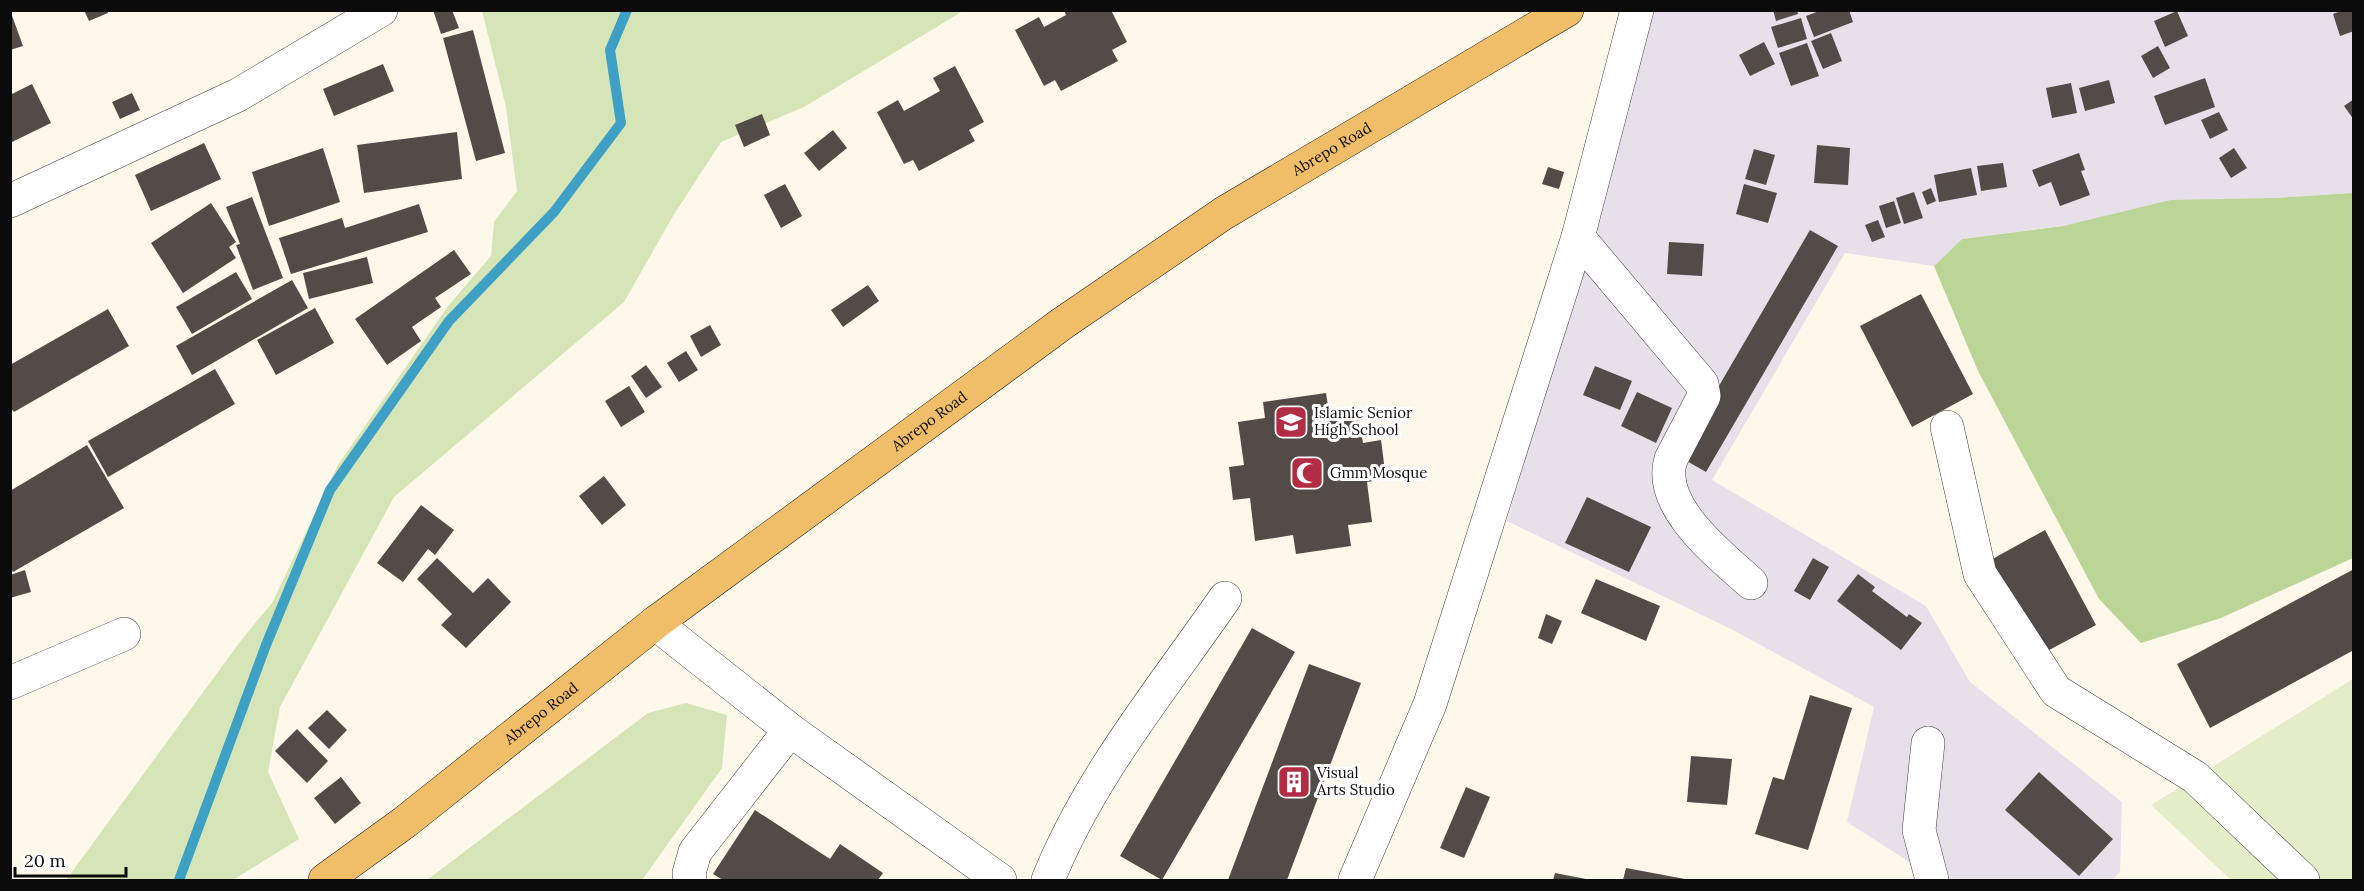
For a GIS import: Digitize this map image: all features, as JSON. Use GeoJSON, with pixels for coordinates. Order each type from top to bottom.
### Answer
{"type":"FeatureCollection","features":[{"type":"Feature","properties":{"kind":"main road","name":"Abrepo Road"},"geometry":{"type":"LineString","coordinates":[[325,880],[405,822],[655,623],[1053,330],[1224,213],[1567,10]]}},
{"type":"Feature","properties":{"kind":"street"},"geometry":{"type":"LineString","coordinates":[[10,201],[238,95],[381,10]]}},
{"type":"Feature","properties":{"kind":"street"},"geometry":{"type":"LineString","coordinates":[[1355,880],[1431,704],[1578,237],[1637,10]]}},
{"type":"Feature","properties":{"kind":"street"},"geometry":{"type":"LineString","coordinates":[[1578,237],[1702,384],[1704,396],[1671,459],[1668,483],[1683,513],[1702,538],[1750,583]]}},
{"type":"Feature","properties":{"kind":"street"},"geometry":{"type":"LineString","coordinates":[[1947,427],[1980,574],[2056,691],[2195,777],[2303,880]]}},
{"type":"Feature","properties":{"kind":"street"},"geometry":{"type":"LineString","coordinates":[[1048,880],[1062,846],[1102,775],[1225,597]]}},
{"type":"Feature","properties":{"kind":"street"},"geometry":{"type":"LineString","coordinates":[[655,623],[790,730],[1000,880]]}},
{"type":"Feature","properties":{"kind":"street"},"geometry":{"type":"LineString","coordinates":[[10,683],[124,634]]}},
{"type":"Feature","properties":{"kind":"street"},"geometry":{"type":"LineString","coordinates":[[690,880],[689,873],[695,852],[790,730]]}},
{"type":"Feature","properties":{"kind":"street"},"geometry":{"type":"LineString","coordinates":[[1928,743],[1919,830],[1932,880]]}},
{"type":"Feature","properties":{"kind":"shaded area"},"geometry":{"type":"Polygon","coordinates":[[[1650,11],[2353,11],[2353,193],[2275,198],[1962,239],[1934,266],[1845,253],[1712,480],[1926,606],[1970,682],[2122,802],[2120,872],[2112,880],[1936,879],[1847,822],[1874,707],[1733,630],[1507,521],[1650,11]]]}},
{"type":"Feature","properties":{"kind":"green space"},"geometry":{"type":"Polygon","coordinates":[[[482,11],[963,11],[804,107],[721,142],[673,216],[624,302],[394,497],[280,707],[268,772],[299,839],[233,880],[66,880],[242,639],[272,603],[338,465],[448,306],[491,256],[494,222],[517,191],[506,107],[482,11]]]}},
{"type":"Feature","properties":{"kind":"green space"},"geometry":{"type":"Polygon","coordinates":[[[2353,193],[2353,558],[2221,618],[2141,643],[2099,599],[1978,371],[1934,266],[1962,239],[2063,226],[2171,200],[2275,198],[2353,193]]]}},
{"type":"Feature","properties":{"kind":"green space"},"geometry":{"type":"Polygon","coordinates":[[[2353,679],[2353,880],[2231,880],[2151,805],[2353,679]]]}},
{"type":"Feature","properties":{"kind":"green space"},"geometry":{"type":"Polygon","coordinates":[[[686,703],[727,715],[722,768],[642,880],[427,880],[648,713],[686,703]]]}},
{"type":"Feature","properties":{"kind":"building"},"geometry":{"type":"Polygon","coordinates":[[[10,10],[23,46],[10,50],[10,10]]]}},
{"type":"Feature","properties":{"kind":"building"},"geometry":{"type":"Polygon","coordinates":[[[84,10],[107,10],[108,13],[89,21],[84,10]]]}},
{"type":"Feature","properties":{"kind":"building"},"geometry":{"type":"Polygon","coordinates":[[[433,10],[452,10],[459,28],[441,34],[433,10]]]}},
{"type":"Feature","properties":{"kind":"building"},"geometry":{"type":"Polygon","coordinates":[[[1064,10],[1111,10],[1127,42],[1112,50],[1118,61],[1061,91],[1055,80],[1044,86],[1015,30],[1039,17],[1044,27],[1066,15],[1064,10]]]}},
{"type":"Feature","properties":{"kind":"building"},"geometry":{"type":"Polygon","coordinates":[[[1773,10],[1797,10],[1798,14],[1776,21],[1773,10]]]}},
{"type":"Feature","properties":{"kind":"building"},"geometry":{"type":"Polygon","coordinates":[[[1822,10],[1849,10],[1853,22],[1814,37],[1806,16],[1822,10]]]}},
{"type":"Feature","properties":{"kind":"building"},"geometry":{"type":"Polygon","coordinates":[[[2343,10],[2354,10],[2354,31],[2340,36],[2333,14],[2343,10]]]}},
{"type":"Feature","properties":{"kind":"building"},"geometry":{"type":"Polygon","coordinates":[[[2177,11],[2188,36],[2165,47],[2154,21],[2177,11]]]}},
{"type":"Feature","properties":{"kind":"building"},"geometry":{"type":"Polygon","coordinates":[[[1801,18],[1807,39],[1778,48],[1771,27],[1801,18]]]}},
{"type":"Feature","properties":{"kind":"building"},"geometry":{"type":"Polygon","coordinates":[[[473,30],[505,153],[476,161],[443,38],[473,30]]]}},
{"type":"Feature","properties":{"kind":"building"},"geometry":{"type":"Polygon","coordinates":[[[1831,33],[1842,61],[1823,69],[1811,41],[1831,33]]]}},
{"type":"Feature","properties":{"kind":"building"},"geometry":{"type":"Polygon","coordinates":[[[1764,42],[1775,64],[1750,76],[1739,55],[1764,42]]]}},
{"type":"Feature","properties":{"kind":"building"},"geometry":{"type":"Polygon","coordinates":[[[1807,43],[1819,76],[1791,86],[1779,53],[1807,43]]]}},
{"type":"Feature","properties":{"kind":"building"},"geometry":{"type":"Polygon","coordinates":[[[2158,46],[2170,68],[2153,78],[2141,56],[2158,46]]]}},
{"type":"Feature","properties":{"kind":"building"},"geometry":{"type":"Polygon","coordinates":[[[383,64],[394,91],[334,116],[323,89],[383,64]]]}},
{"type":"Feature","properties":{"kind":"building"},"geometry":{"type":"Polygon","coordinates":[[[955,66],[984,122],[969,130],[975,141],[919,171],[913,160],[904,164],[877,112],[898,100],[904,111],[940,91],[933,78],[955,66]]]}},
{"type":"Feature","properties":{"kind":"building"},"geometry":{"type":"Polygon","coordinates":[[[2205,78],[2215,107],[2165,125],[2154,96],[2205,78]]]}},
{"type":"Feature","properties":{"kind":"building"},"geometry":{"type":"Polygon","coordinates":[[[2109,80],[2115,103],[2085,111],[2079,88],[2109,80]]]}},
{"type":"Feature","properties":{"kind":"building"},"geometry":{"type":"Polygon","coordinates":[[[2071,83],[2077,113],[2052,118],[2046,88],[2071,83]]]}},
{"type":"Feature","properties":{"kind":"building"},"geometry":{"type":"Polygon","coordinates":[[[32,84],[51,123],[10,143],[10,95],[32,84]]]}},
{"type":"Feature","properties":{"kind":"building"},"geometry":{"type":"Polygon","coordinates":[[[132,93],[140,110],[120,119],[112,102],[132,93]]]}},
{"type":"Feature","properties":{"kind":"building"},"geometry":{"type":"Polygon","coordinates":[[[2354,99],[2354,120],[2344,106],[2354,99]]]}},
{"type":"Feature","properties":{"kind":"building"},"geometry":{"type":"Polygon","coordinates":[[[2219,112],[2228,130],[2210,139],[2201,120],[2219,112]]]}},
{"type":"Feature","properties":{"kind":"building"},"geometry":{"type":"Polygon","coordinates":[[[762,114],[770,135],[744,147],[735,125],[762,114]]]}},
{"type":"Feature","properties":{"kind":"building"},"geometry":{"type":"Polygon","coordinates":[[[833,130],[847,148],[819,171],[804,153],[833,130]]]}},
{"type":"Feature","properties":{"kind":"building"},"geometry":{"type":"Polygon","coordinates":[[[457,132],[462,179],[364,193],[357,145],[457,132]]]}},
{"type":"Feature","properties":{"kind":"building"},"geometry":{"type":"Polygon","coordinates":[[[204,143],[221,179],[151,211],[135,175],[204,143]]]}},
{"type":"Feature","properties":{"kind":"building"},"geometry":{"type":"Polygon","coordinates":[[[1817,145],[1850,148],[1848,185],[1814,183],[1817,145]]]}},
{"type":"Feature","properties":{"kind":"building"},"geometry":{"type":"Polygon","coordinates":[[[323,148],[340,202],[269,226],[252,172],[323,148]]]}},
{"type":"Feature","properties":{"kind":"building"},"geometry":{"type":"Polygon","coordinates":[[[2234,148],[2247,168],[2231,178],[2219,158],[2234,148]]]}},
{"type":"Feature","properties":{"kind":"building"},"geometry":{"type":"Polygon","coordinates":[[[1754,149],[1775,155],[1766,185],[1745,179],[1754,149]]]}},
{"type":"Feature","properties":{"kind":"building"},"geometry":{"type":"Polygon","coordinates":[[[2079,153],[2085,170],[2081,171],[2090,195],[2060,206],[2051,182],[2039,187],[2032,170],[2079,153]]]}},
{"type":"Feature","properties":{"kind":"building"},"geometry":{"type":"Polygon","coordinates":[[[2003,163],[2007,187],[1981,191],[1977,166],[2003,163]]]}},
{"type":"Feature","properties":{"kind":"building"},"geometry":{"type":"Polygon","coordinates":[[[1548,167],[1564,172],[1559,189],[1542,184],[1548,167]]]}},
{"type":"Feature","properties":{"kind":"building"},"geometry":{"type":"Polygon","coordinates":[[[1971,168],[1977,195],[1939,202],[1934,175],[1971,168]]]}},
{"type":"Feature","properties":{"kind":"building"},"geometry":{"type":"Polygon","coordinates":[[[785,184],[802,216],[781,228],[764,195],[785,184]]]}},
{"type":"Feature","properties":{"kind":"building"},"geometry":{"type":"Polygon","coordinates":[[[1744,184],[1777,193],[1768,223],[1736,214],[1744,184]]]}},
{"type":"Feature","properties":{"kind":"building"},"geometry":{"type":"Polygon","coordinates":[[[1931,188],[1936,201],[1927,205],[1922,192],[1931,188]]]}},
{"type":"Feature","properties":{"kind":"building"},"geometry":{"type":"Polygon","coordinates":[[[1914,192],[1923,218],[1904,224],[1896,198],[1914,192]]]}},
{"type":"Feature","properties":{"kind":"building"},"geometry":{"type":"Polygon","coordinates":[[[252,197],[283,278],[253,290],[236,245],[240,244],[226,207],[252,197]]]}},
{"type":"Feature","properties":{"kind":"building"},"geometry":{"type":"Polygon","coordinates":[[[1894,201],[1901,223],[1886,228],[1879,206],[1894,201]]]}},
{"type":"Feature","properties":{"kind":"building"},"geometry":{"type":"Polygon","coordinates":[[[211,203],[236,242],[229,247],[236,258],[183,293],[151,243],[211,203]]]}},
{"type":"Feature","properties":{"kind":"building"},"geometry":{"type":"Polygon","coordinates":[[[419,204],[428,232],[291,274],[279,238],[342,218],[345,228],[419,204]]]}},
{"type":"Feature","properties":{"kind":"building"},"geometry":{"type":"Polygon","coordinates":[[[1878,220],[1885,237],[1872,242],[1865,225],[1878,220]]]}},
{"type":"Feature","properties":{"kind":"building"},"geometry":{"type":"Polygon","coordinates":[[[1810,230],[1838,246],[1706,472],[1678,456],[1810,230]]]}},
{"type":"Feature","properties":{"kind":"building"},"geometry":{"type":"Polygon","coordinates":[[[1669,242],[1704,244],[1702,276],[1667,274],[1669,242]]]}},
{"type":"Feature","properties":{"kind":"building"},"geometry":{"type":"Polygon","coordinates":[[[454,250],[471,274],[435,298],[441,307],[412,327],[421,341],[387,365],[355,319],[454,250]]]}},
{"type":"Feature","properties":{"kind":"building"},"geometry":{"type":"Polygon","coordinates":[[[367,257],[373,283],[309,299],[303,273],[367,257]]]}},
{"type":"Feature","properties":{"kind":"building"},"geometry":{"type":"Polygon","coordinates":[[[236,272],[252,299],[192,334],[176,307],[236,272]]]}},
{"type":"Feature","properties":{"kind":"building"},"geometry":{"type":"Polygon","coordinates":[[[292,280],[308,308],[192,375],[176,346],[292,280]]]}},
{"type":"Feature","properties":{"kind":"building"},"geometry":{"type":"Polygon","coordinates":[[[868,285],[879,301],[843,327],[831,310],[868,285]]]}},
{"type":"Feature","properties":{"kind":"building"},"geometry":{"type":"Polygon","coordinates":[[[1921,294],[1973,394],[1912,427],[1860,326],[1921,294]]]}},
{"type":"Feature","properties":{"kind":"building"},"geometry":{"type":"Polygon","coordinates":[[[315,308],[334,343],[276,375],[257,340],[315,308]]]}},
{"type":"Feature","properties":{"kind":"building"},"geometry":{"type":"Polygon","coordinates":[[[108,309],[129,346],[14,412],[10,407],[10,365],[108,309]]]}},
{"type":"Feature","properties":{"kind":"building"},"geometry":{"type":"Polygon","coordinates":[[[710,325],[721,345],[701,357],[690,336],[710,325]]]}},
{"type":"Feature","properties":{"kind":"building"},"geometry":{"type":"Polygon","coordinates":[[[686,351],[698,370],[679,382],[667,363],[686,351]]]}},
{"type":"Feature","properties":{"kind":"building"},"geometry":{"type":"Polygon","coordinates":[[[646,365],[662,387],[646,398],[631,376],[646,365]]]}},
{"type":"Feature","properties":{"kind":"building"},"geometry":{"type":"Polygon","coordinates":[[[1595,366],[1632,381],[1620,410],[1583,395],[1595,366]]]}},
{"type":"Feature","properties":{"kind":"building"},"geometry":{"type":"Polygon","coordinates":[[[215,369],[235,404],[108,477],[88,441],[215,369]]]}},
{"type":"Feature","properties":{"kind":"building"},"geometry":{"type":"Polygon","coordinates":[[[629,386],[645,412],[621,427],[605,401],[629,386]]]}},
{"type":"Feature","properties":{"kind":"building"},"geometry":{"type":"Polygon","coordinates":[[[1637,392],[1672,408],[1656,443],[1621,426],[1637,392]]]}},
{"type":"Feature","properties":{"kind":"building","name":"Gmm Mosque"},"geometry":{"type":"Polygon","coordinates":[[[1326,393],[1329,412],[1357,408],[1363,443],[1381,440],[1386,479],[1367,482],[1372,522],[1348,525],[1351,546],[1296,554],[1293,535],[1255,541],[1250,498],[1233,500],[1229,467],[1244,465],[1238,422],[1265,418],[1263,402],[1326,393]]]}},
{"type":"Feature","properties":{"kind":"building"},"geometry":{"type":"Polygon","coordinates":[[[87,445],[124,508],[13,572],[10,567],[10,491],[87,445]]]}},
{"type":"Feature","properties":{"kind":"building"},"geometry":{"type":"Polygon","coordinates":[[[604,476],[626,505],[602,525],[579,496],[604,476]]]}},
{"type":"Feature","properties":{"kind":"building"},"geometry":{"type":"Polygon","coordinates":[[[1587,497],[1651,527],[1629,572],[1565,543],[1587,497]]]}},
{"type":"Feature","properties":{"kind":"building"},"geometry":{"type":"Polygon","coordinates":[[[421,505],[454,530],[435,555],[428,549],[403,582],[377,563],[421,505]]]}},
{"type":"Feature","properties":{"kind":"building"},"geometry":{"type":"Polygon","coordinates":[[[2045,530],[2096,625],[2038,656],[1987,562],[2045,530]]]}},
{"type":"Feature","properties":{"kind":"building"},"geometry":{"type":"Polygon","coordinates":[[[437,558],[473,593],[488,578],[511,602],[466,648],[441,625],[452,614],[417,579],[437,558]]]}},
{"type":"Feature","properties":{"kind":"building"},"geometry":{"type":"Polygon","coordinates":[[[1813,558],[1829,567],[1810,600],[1794,591],[1813,558]]]}},
{"type":"Feature","properties":{"kind":"building"},"geometry":{"type":"Polygon","coordinates":[[[2354,569],[2354,650],[2210,728],[2177,664],[2354,569]]]}},
{"type":"Feature","properties":{"kind":"building"},"geometry":{"type":"Polygon","coordinates":[[[25,570],[31,592],[10,598],[10,575],[25,570]]]}},
{"type":"Feature","properties":{"kind":"building"},"geometry":{"type":"Polygon","coordinates":[[[1858,574],[1875,587],[1872,591],[1907,617],[1909,614],[1922,623],[1901,650],[1837,601],[1858,574]]]}},
{"type":"Feature","properties":{"kind":"building"},"geometry":{"type":"Polygon","coordinates":[[[1596,579],[1660,606],[1646,641],[1581,613],[1596,579]]]}},
{"type":"Feature","properties":{"kind":"building"},"geometry":{"type":"Polygon","coordinates":[[[1546,614],[1562,621],[1552,644],[1538,638],[1546,614]]]}},
{"type":"Feature","properties":{"kind":"building"},"geometry":{"type":"Polygon","coordinates":[[[1252,628],[1295,652],[1162,880],[1120,856],[1252,628]]]}},
{"type":"Feature","properties":{"kind":"building","name":"Visual Arts Studio"},"geometry":{"type":"Polygon","coordinates":[[[1309,664],[1361,683],[1287,880],[1228,880],[1309,664]]]}},
{"type":"Feature","properties":{"kind":"building"},"geometry":{"type":"Polygon","coordinates":[[[1810,695],[1852,708],[1808,850],[1755,834],[1773,777],[1784,780],[1810,695]]]}},
{"type":"Feature","properties":{"kind":"building"},"geometry":{"type":"Polygon","coordinates":[[[327,710],[347,730],[329,749],[308,728],[327,710]]]}},
{"type":"Feature","properties":{"kind":"building"},"geometry":{"type":"Polygon","coordinates":[[[297,729],[328,761],[307,783],[275,751],[297,729]]]}},
{"type":"Feature","properties":{"kind":"building"},"geometry":{"type":"Polygon","coordinates":[[[1691,756],[1732,759],[1727,805],[1687,802],[1691,756]]]}},
{"type":"Feature","properties":{"kind":"building"},"geometry":{"type":"Polygon","coordinates":[[[2039,772],[2113,839],[2079,876],[2005,810],[2039,772]]]}},
{"type":"Feature","properties":{"kind":"building"},"geometry":{"type":"Polygon","coordinates":[[[341,777],[361,803],[335,824],[314,798],[341,777]]]}},
{"type":"Feature","properties":{"kind":"building"},"geometry":{"type":"Polygon","coordinates":[[[1466,787],[1490,797],[1464,858],[1440,848],[1466,787]]]}},
{"type":"Feature","properties":{"kind":"building"},"geometry":{"type":"Polygon","coordinates":[[[755,810],[830,859],[840,844],[883,873],[878,880],[723,880],[713,874],[755,810]]]}},
{"type":"Feature","properties":{"kind":"building"},"geometry":{"type":"Polygon","coordinates":[[[1626,868],[1685,879],[1685,880],[1623,880],[1626,868]]]}},
{"type":"Feature","properties":{"kind":"building"},"geometry":{"type":"Polygon","coordinates":[[[1555,873],[1586,879],[1586,880],[1553,880],[1555,873]]]}},
{"type":"Feature","properties":{"kind":"waterway"},"geometry":{"type":"LineString","coordinates":[[179,880],[266,645],[330,490],[449,321],[554,212],[621,123],[610,50],[627,10]]}},
{"type":"Feature","properties":{"kind":"place","name":"Islamic Senior High School"},"geometry":{"type":"Point","coordinates":[1291,422]}},
{"type":"Feature","properties":{"kind":"place","name":"Gmm Mosque"},"geometry":{"type":"Point","coordinates":[1307,473]}},
{"type":"Feature","properties":{"kind":"place","name":"Visual Arts Studio"},"geometry":{"type":"Point","coordinates":[1294,782]}}]}
